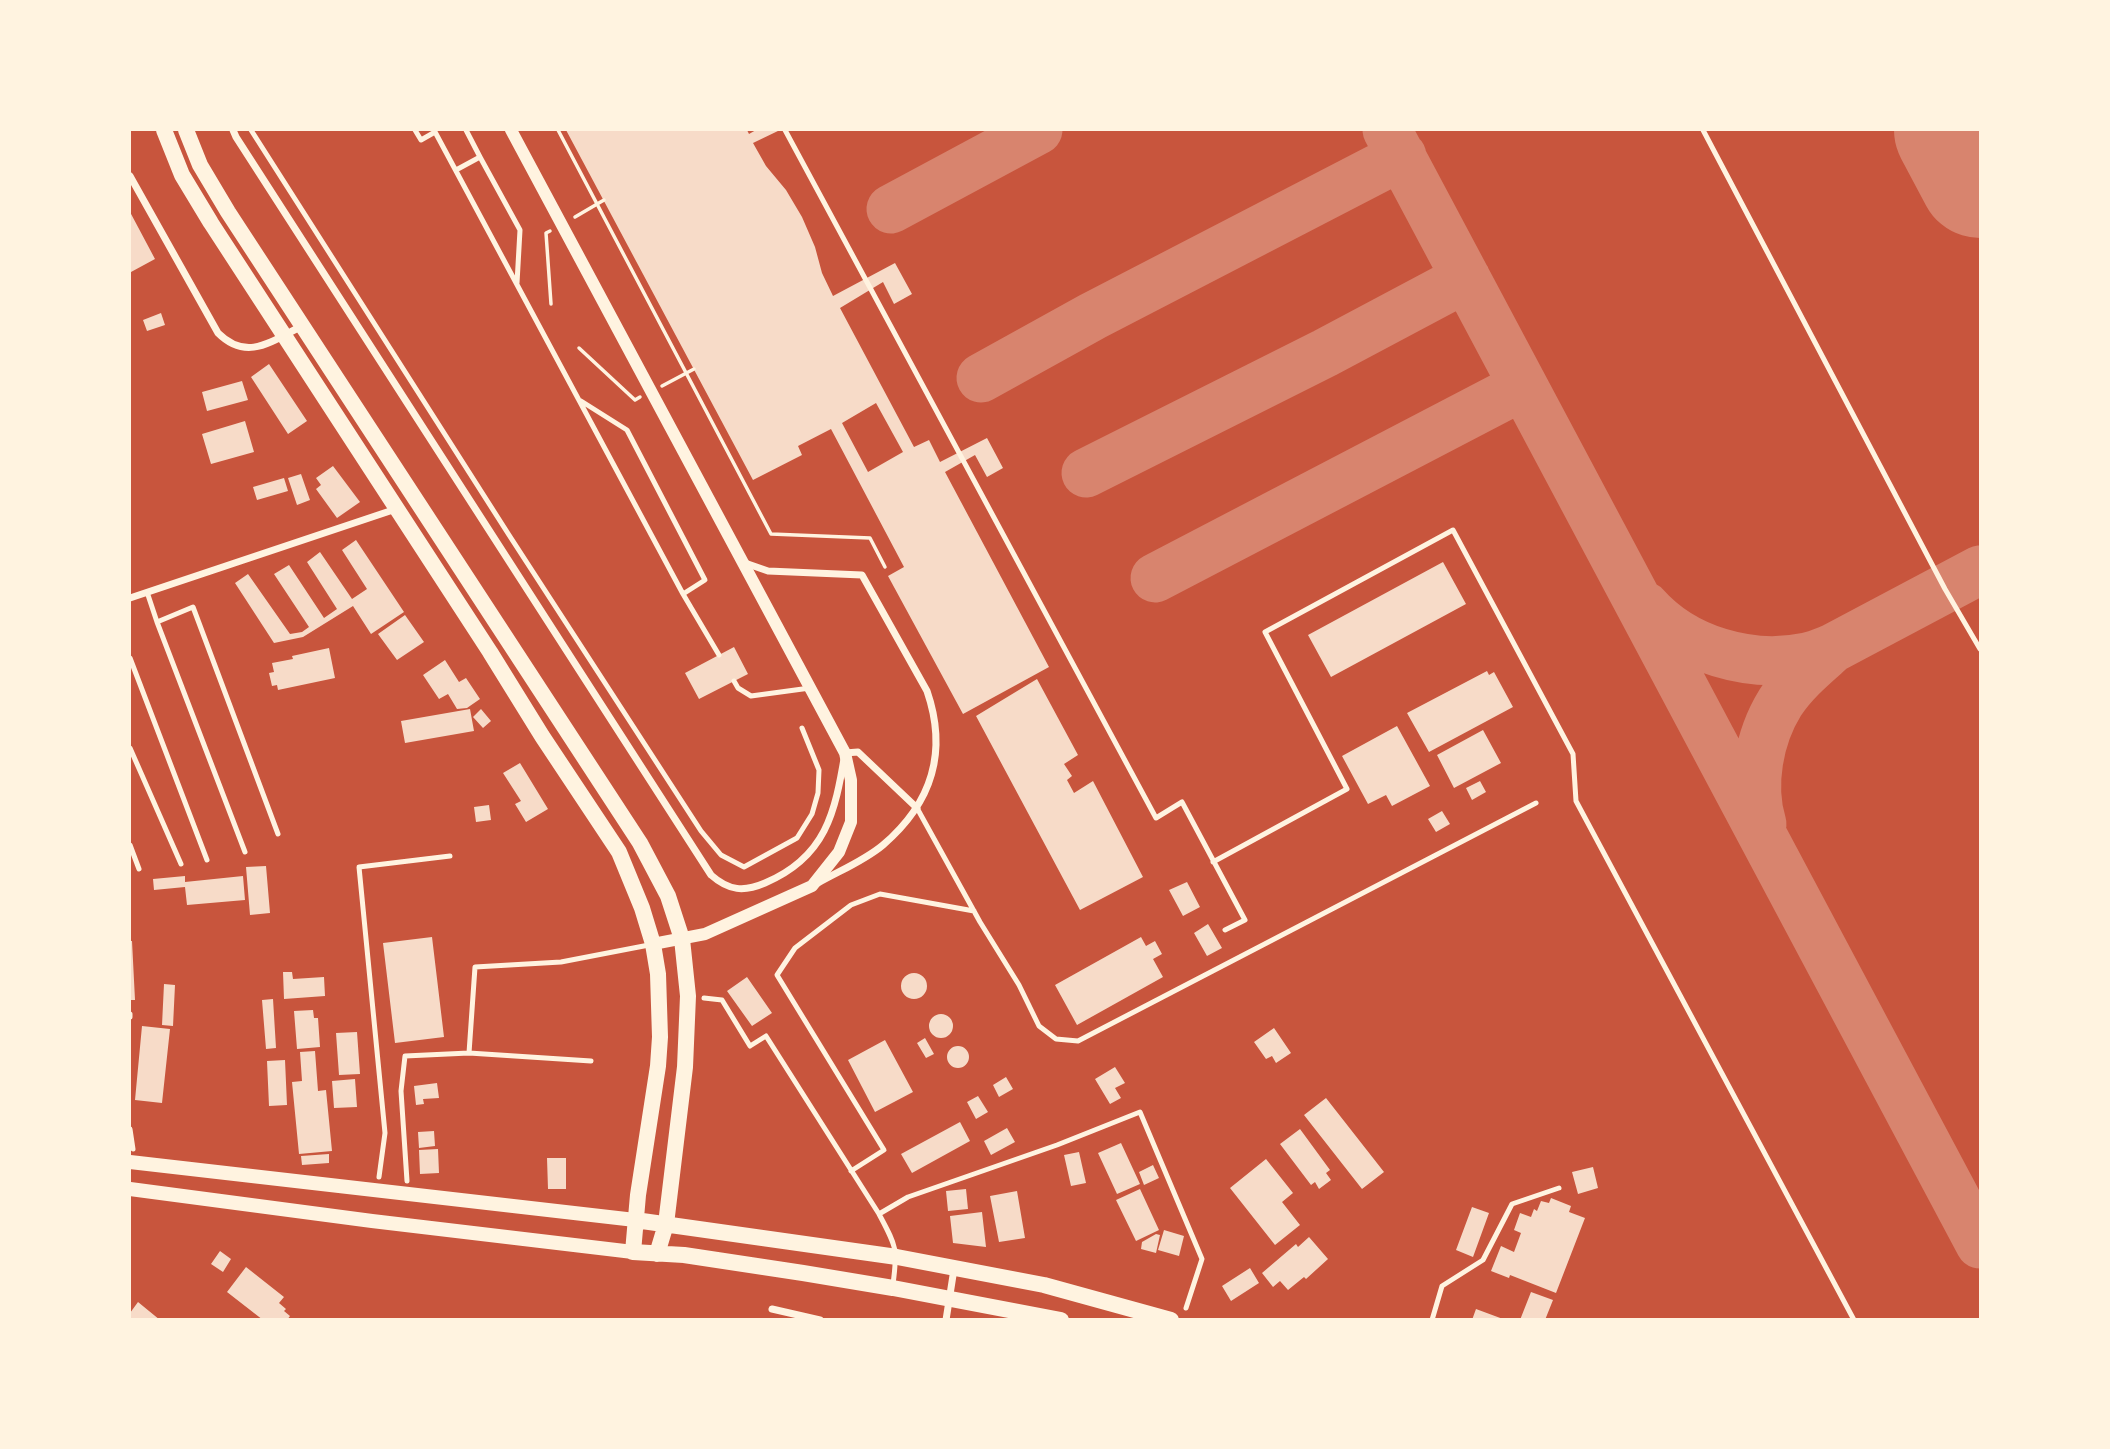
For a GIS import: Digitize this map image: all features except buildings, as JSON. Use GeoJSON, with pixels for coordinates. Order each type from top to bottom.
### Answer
{"type":"FeatureCollection","features":[{"type":"Feature","properties":{"kind":"main road"},"geometry":{"type":"LineString","coordinates":[[164,130],[182,175],[211,223],[619,852],[642,908],[653,944],[660,1003],[658,1066],[635,1220],[633,1252]]}},
{"type":"Feature","properties":{"kind":"main road"},"geometry":{"type":"LineString","coordinates":[[186,130],[200,164],[214,188],[640,843],[668,896],[681,940],[688,996],[685,1067],[666,1224],[657,1254]]}},
{"type":"Feature","properties":{"kind":"main road"},"geometry":{"type":"LineString","coordinates":[[131,1156],[666,1224],[897,1257],[1044,1285],[1171,1320]]}},
{"type":"Feature","properties":{"kind":"main road"},"geometry":{"type":"LineString","coordinates":[[130,1189],[372,1221],[633,1252],[684,1255],[893,1287],[1061,1320]]}},
{"type":"Feature","properties":{"kind":"street"},"geometry":{"type":"LineString","coordinates":[[233,130],[711,876],[733,889],[744,890],[785,874],[807,857],[822,838],[831,817],[845,753]]}},
{"type":"Feature","properties":{"kind":"street"},"geometry":{"type":"LineString","coordinates":[[511,130],[845,753],[851,780],[851,822],[839,852],[812,886]]}},
{"type":"Feature","properties":{"kind":"street"},"geometry":{"type":"LineString","coordinates":[[130,176],[218,333],[228,342],[239,347],[267,345],[302,325]]}},
{"type":"Feature","properties":{"kind":"street"},"geometry":{"type":"LineString","coordinates":[[130,598],[396,509]]}},
{"type":"Feature","properties":{"kind":"street"},"geometry":{"type":"LineString","coordinates":[[653,944],[705,934],[732,924],[812,886],[882,846],[918,807],[937,750],[937,730],[927,691],[862,575],[768,571],[744,562]]}},
{"type":"Feature","properties":{"kind":"street"},"geometry":{"type":"LineString","coordinates":[[845,753],[858,752],[918,807]]}},
{"type":"Feature","properties":{"kind":"street"},"geometry":{"type":"LineString","coordinates":[[946,1320],[954,1269]]}},
{"type":"Feature","properties":{"kind":"street"},"geometry":{"type":"LineString","coordinates":[[772,1309],[820,1320]]}},
{"type":"Feature","properties":{"kind":"lane"},"geometry":{"type":"LineString","coordinates":[[251,130],[509,535],[701,831],[721,855],[744,867],[797,838],[813,814],[818,793],[819,770],[802,728]]}},
{"type":"Feature","properties":{"kind":"lane"},"geometry":{"type":"LineString","coordinates":[[415,130],[421,140],[435,131],[683,594],[719,655]]}},
{"type":"Feature","properties":{"kind":"lane"},"geometry":{"type":"LineString","coordinates":[[466,130],[520,230],[517,283]]}},
{"type":"Feature","properties":{"kind":"lane"},"geometry":{"type":"LineString","coordinates":[[785,130],[1156,818],[1182,802],[1245,920],[1225,930]]}},
{"type":"Feature","properties":{"kind":"lane"},"geometry":{"type":"LineString","coordinates":[[1703,130],[1945,589],[1980,649]]}},
{"type":"Feature","properties":{"kind":"lane"},"geometry":{"type":"LineString","coordinates":[[456,170],[480,157]]}},
{"type":"Feature","properties":{"kind":"lane"},"geometry":{"type":"LineString","coordinates":[[578,400],[626,430],[705,580],[683,594]]}},
{"type":"Feature","properties":{"kind":"lane"},"geometry":{"type":"LineString","coordinates":[[1213,862],[1347,789],[1265,632],[1453,530],[1573,754],[1576,801],[1854,1320]]}},
{"type":"Feature","properties":{"kind":"lane"},"geometry":{"type":"LineString","coordinates":[[147,592],[245,852]]}},
{"type":"Feature","properties":{"kind":"lane"},"geometry":{"type":"LineString","coordinates":[[157,622],[193,607],[278,834]]}},
{"type":"Feature","properties":{"kind":"lane"},"geometry":{"type":"LineString","coordinates":[[130,658],[206,860]]}},
{"type":"Feature","properties":{"kind":"lane"},"geometry":{"type":"LineString","coordinates":[[734,681],[738,688],[751,696],[810,688]]}},
{"type":"Feature","properties":{"kind":"lane"},"geometry":{"type":"LineString","coordinates":[[130,748],[181,864]]}},
{"type":"Feature","properties":{"kind":"lane"},"geometry":{"type":"LineString","coordinates":[[918,807],[1039,1026],[1056,1039],[1078,1041],[1536,803]]}},
{"type":"Feature","properties":{"kind":"lane"},"geometry":{"type":"LineString","coordinates":[[130,845],[139,869]]}},
{"type":"Feature","properties":{"kind":"lane"},"geometry":{"type":"LineString","coordinates":[[379,1177],[385,1133],[359,867],[450,856]]}},
{"type":"Feature","properties":{"kind":"lane"},"geometry":{"type":"LineString","coordinates":[[851,1171],[884,1150],[777,975],[795,948],[851,905],[880,894],[974,911]]}},
{"type":"Feature","properties":{"kind":"lane"},"geometry":{"type":"LineString","coordinates":[[469,1053],[475,967],[561,962],[653,944]]}},
{"type":"Feature","properties":{"kind":"lane"},"geometry":{"type":"LineString","coordinates":[[704,998],[722,1000],[750,1046],[766,1036],[880,1214],[894,1242],[897,1257],[893,1287]]}},
{"type":"Feature","properties":{"kind":"lane"},"geometry":{"type":"LineString","coordinates":[[407,1181],[401,1091],[405,1055],[469,1053],[591,1061]]}},
{"type":"Feature","properties":{"kind":"lane"},"geometry":{"type":"LineString","coordinates":[[880,1214],[908,1197],[1057,1145],[1140,1112],[1202,1259],[1186,1308]]}},
{"type":"Feature","properties":{"kind":"lane"},"geometry":{"type":"LineString","coordinates":[[130,1129],[131,1156]]}},
{"type":"Feature","properties":{"kind":"lane"},"geometry":{"type":"LineString","coordinates":[[1432,1320],[1443,1286],[1483,1260],[1512,1204],[1559,1188]]}},
{"type":"Feature","properties":{"kind":"path"},"geometry":{"type":"LineString","coordinates":[[558,130],[771,534],[870,538],[885,567]]}},
{"type":"Feature","properties":{"kind":"taxiway"},"geometry":{"type":"LineString","coordinates":[[891,209],[1038,130]]}},
{"type":"Feature","properties":{"kind":"taxiway"},"geometry":{"type":"LineString","coordinates":[[1387,130],[1980,1244]]}},
{"type":"Feature","properties":{"kind":"taxiway"},"geometry":{"type":"LineString","coordinates":[[981,378],[1093,316],[1402,156]]}},
{"type":"Feature","properties":{"kind":"taxiway"},"geometry":{"type":"LineString","coordinates":[[1086,473],[1325,353],[1466,278]]}},
{"type":"Feature","properties":{"kind":"taxiway"},"geometry":{"type":"LineString","coordinates":[[1155,578],[1523,386]]}},
{"type":"Feature","properties":{"kind":"taxiway"},"geometry":{"type":"LineString","coordinates":[[1645,606],[1661,621],[1698,645],[1741,658],[1785,660],[1810,656],[1833,648],[1980,570]]}},
{"type":"Feature","properties":{"kind":"taxiway"},"geometry":{"type":"LineString","coordinates":[[1762,824],[1758,809],[1757,778],[1762,746],[1773,716],[1792,688],[1833,648]]}},
{"type":"Feature","properties":{"kind":"runway"},"geometry":{"type":"LineString","coordinates":[[1955,130],[1980,177]]}}]}
